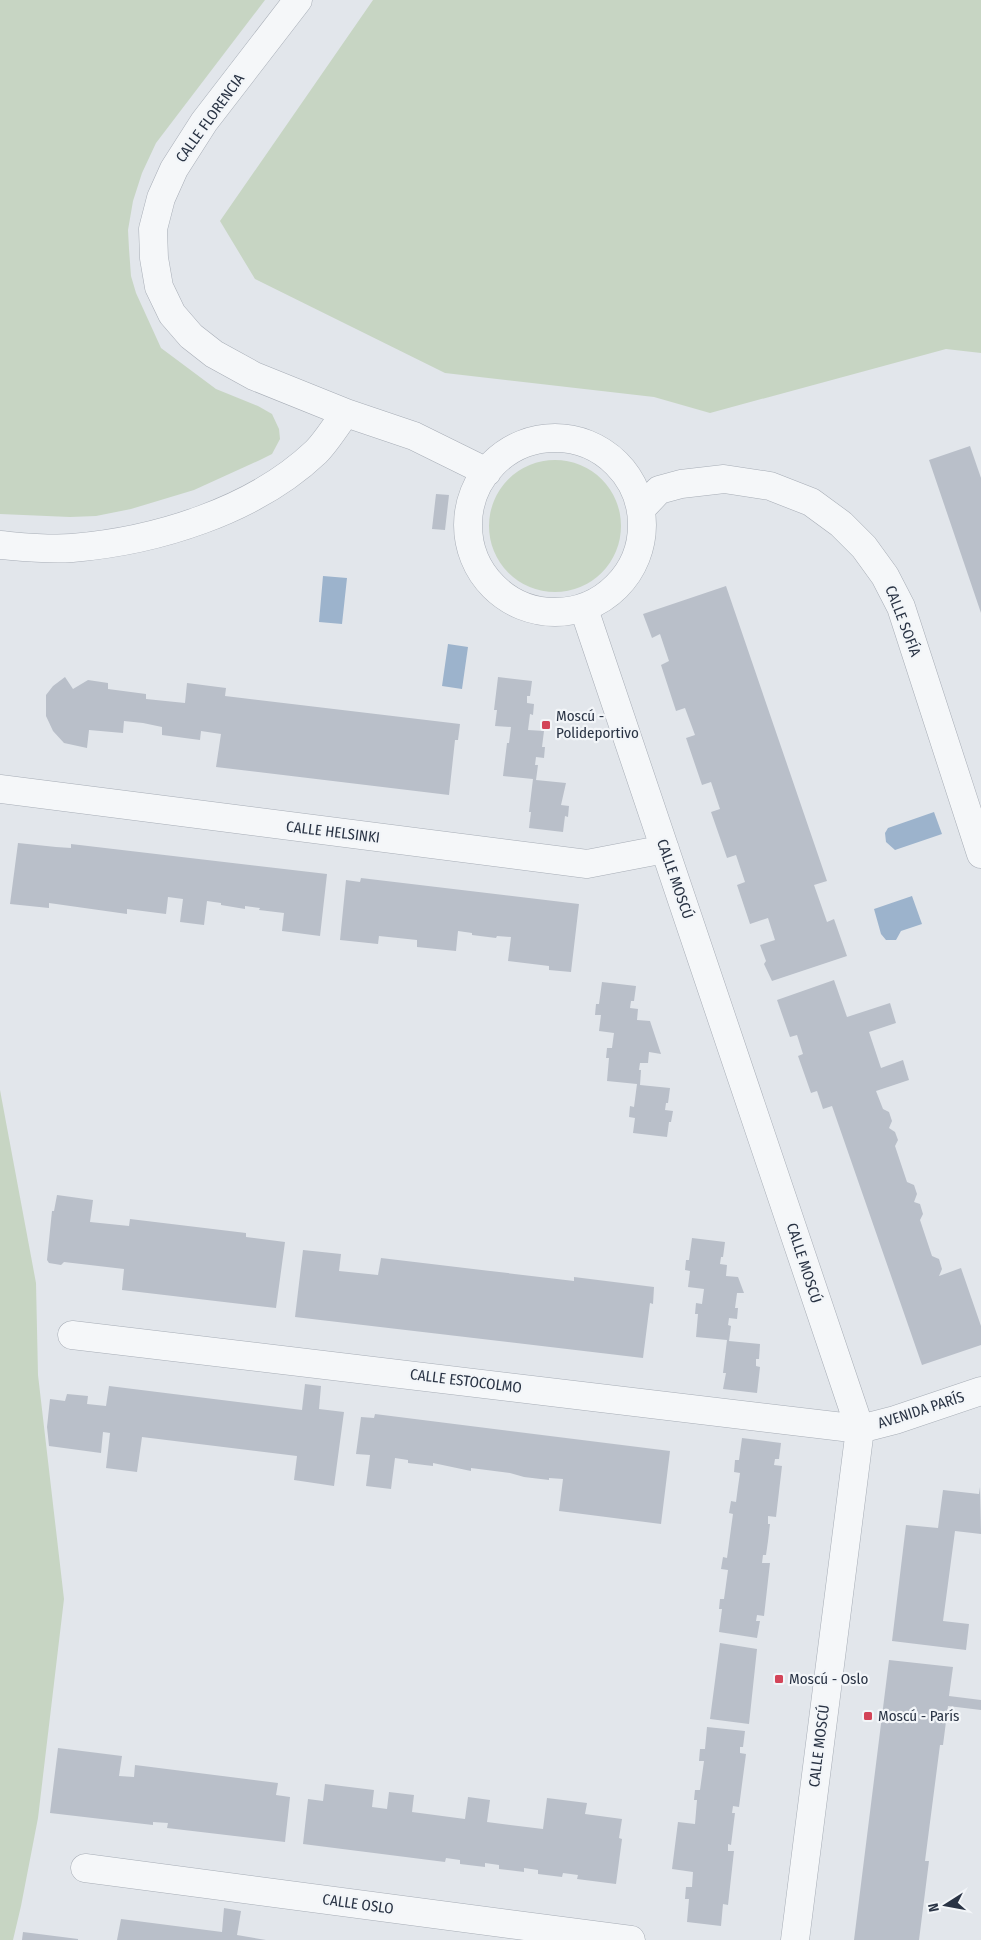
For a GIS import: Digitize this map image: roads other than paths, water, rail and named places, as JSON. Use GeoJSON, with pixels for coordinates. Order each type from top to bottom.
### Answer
{"type":"FeatureCollection","features":[{"type":"Feature","properties":{"kind":"street","name":"CALLE FLORENCIA"},"geometry":{"type":"LineString","coordinates":[[298,0],[204,122],[174,169],[161,198],[154,228],[154,258],[159,287],[172,314],[191,336],[214,354],[254,376],[346,413],[414,436],[486,472]]}},
{"type":"Feature","properties":{"kind":"street"},"geometry":{"type":"LineString","coordinates":[[0,545],[71,549],[129,541],[183,526],[236,506],[278,483],[317,451],[346,413]]}},
{"type":"Feature","properties":{"kind":"street"},"geometry":{"type":"LineString","coordinates":[[550,438],[576,440],[601,450],[623,469],[634,486],[642,508],[639,551],[632,568],[624,581],[610,593],[584,609],[562,612],[528,609],[505,598],[484,576],[472,551],[468,528],[472,498],[478,484],[494,461],[521,445],[550,438]]}},
{"type":"Feature","properties":{"kind":"street","name":"CALLE SOFÍA"},"geometry":{"type":"LineString","coordinates":[[642,508],[659,490],[681,484],[724,479],[770,486],[811,502],[842,524],[864,547],[885,576],[901,606],[981,854]]}},
{"type":"Feature","properties":{"kind":"street","name":"CALLE MOSCÚ"},"geometry":{"type":"LineString","coordinates":[[584,609],[860,1429],[795,1940]]}},
{"type":"Feature","properties":{"kind":"street","name":"CALLE HELSINKI"},"geometry":{"type":"LineString","coordinates":[[0,789],[586,864],[665,849]]}},
{"type":"Feature","properties":{"kind":"street","name":"CALLE ESTOCOLMO"},"geometry":{"type":"LineString","coordinates":[[72,1335],[860,1429]]}},
{"type":"Feature","properties":{"kind":"street","name":"AVENIDA PARÍS"},"geometry":{"type":"LineString","coordinates":[[860,1429],[895,1420],[981,1391]]}},
{"type":"Feature","properties":{"kind":"street","name":"CALLE OSLO"},"geometry":{"type":"LineString","coordinates":[[86,1868],[631,1940]]}},
{"type":"Feature","properties":{"kind":"water"},"geometry":{"type":"Polygon","coordinates":[[[323,576],[347,578],[342,624],[319,622],[323,576]]]}},
{"type":"Feature","properties":{"kind":"water"},"geometry":{"type":"Polygon","coordinates":[[[448,644],[468,647],[462,689],[442,686],[448,644]]]}},
{"type":"Feature","properties":{"kind":"water"},"geometry":{"type":"Polygon","coordinates":[[[934,812],[942,834],[895,850],[886,842],[885,833],[888,828],[934,812]]]}},
{"type":"Feature","properties":{"kind":"water"},"geometry":{"type":"Polygon","coordinates":[[[912,896],[922,924],[901,931],[896,940],[886,940],[881,934],[874,909],[912,896]]]}},
{"type":"Feature","properties":{"kind":"place","name":"Moscú - Polideportivo"},"geometry":{"type":"Point","coordinates":[546,725]}},
{"type":"Feature","properties":{"kind":"place","name":"Moscú - Oslo"},"geometry":{"type":"Point","coordinates":[779,1679]}},
{"type":"Feature","properties":{"kind":"place","name":"Moscú - París"},"geometry":{"type":"Point","coordinates":[868,1716]}}]}
